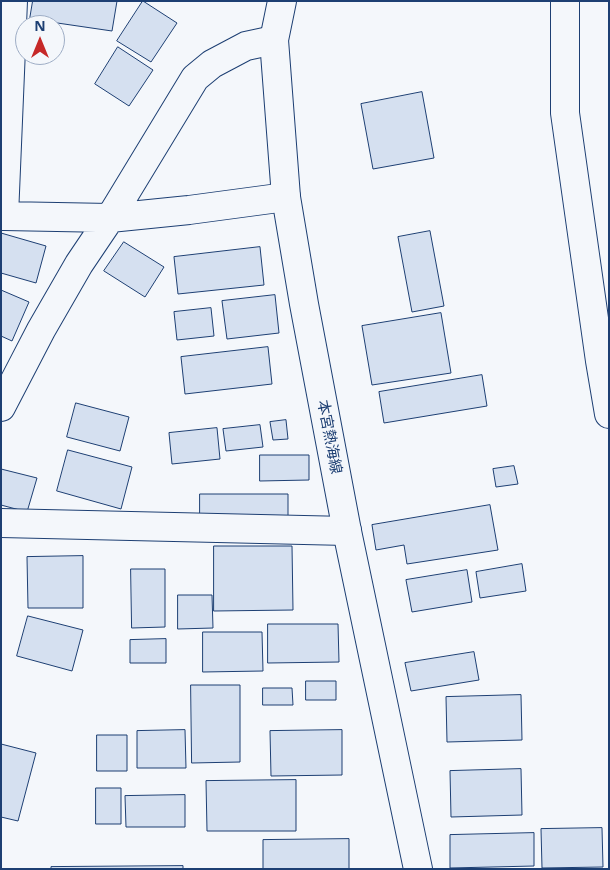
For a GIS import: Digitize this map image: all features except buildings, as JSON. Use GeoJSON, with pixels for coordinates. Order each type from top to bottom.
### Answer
{"type":"FeatureCollection","features":[{"type":"Feature","properties":{"kind":"street"},"geometry":{"type":"LineString","coordinates":[[13,1],[3,216],[110,218],[286,197]]}},
{"type":"Feature","properties":{"kind":"street","name":"本宮熱海線"},"geometry":{"type":"LineString","coordinates":[[282,1],[274,40],[286,197],[304,304],[347,531],[418,869]]}},
{"type":"Feature","properties":{"kind":"street"},"geometry":{"type":"LineString","coordinates":[[566,1],[565,113],[609,414]]}},
{"type":"Feature","properties":{"kind":"street"},"geometry":{"type":"LineString","coordinates":[[1,407],[50,314],[79,264],[110,218],[195,78],[212,64],[246,46],[274,40]]}},
{"type":"Feature","properties":{"kind":"street"},"geometry":{"type":"LineString","coordinates":[[1,523],[347,531]]}}]}
